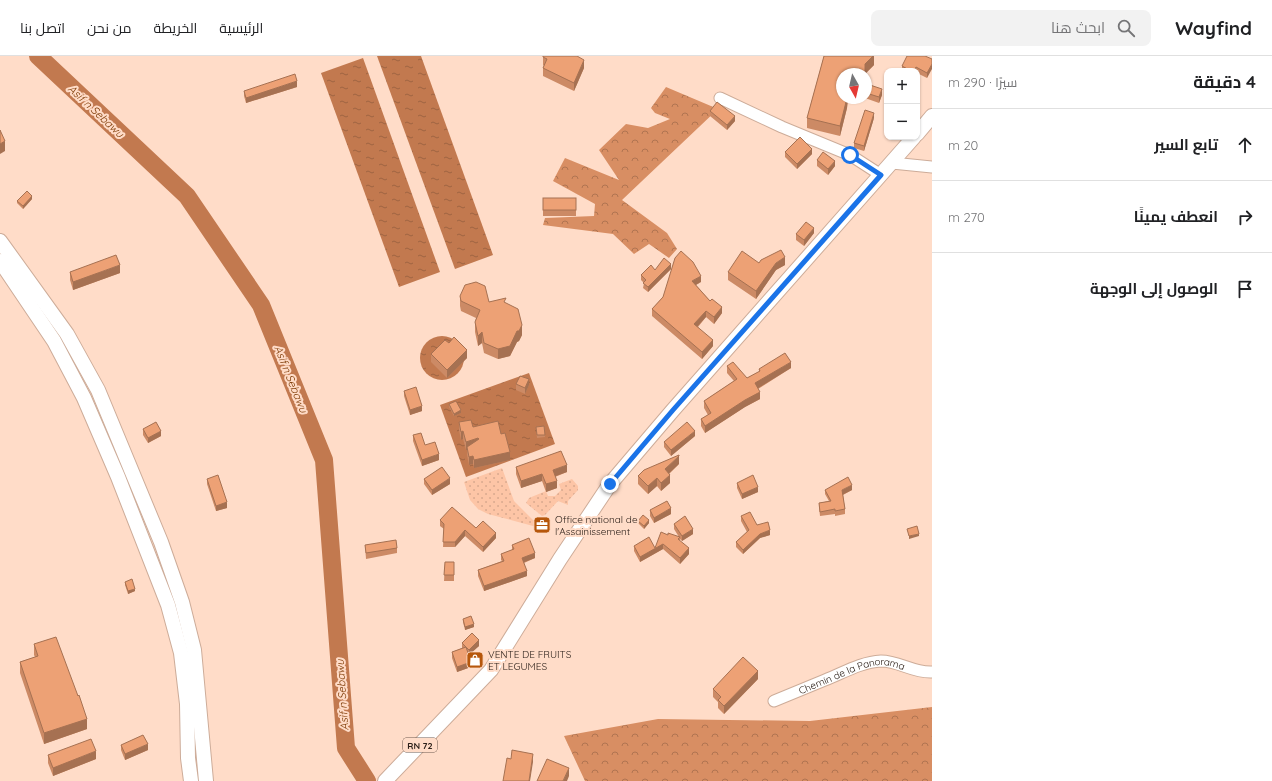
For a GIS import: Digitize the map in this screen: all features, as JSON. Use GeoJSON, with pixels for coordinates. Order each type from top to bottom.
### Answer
{"type":"FeatureCollection","features":[{"type":"Feature","properties":{"kind":"main road"},"geometry":{"type":"LineString","coordinates":[[920,130],[932,116]]}},
{"type":"Feature","properties":{"kind":"main road","name":"RN 72"},"geometry":{"type":"LineString","coordinates":[[385,781],[491,670],[560,559],[610,484],[673,410],[911,140]]}},
{"type":"Feature","properties":{"kind":"main road"},"geometry":{"type":"LineString","coordinates":[[0,241],[67,334],[98,390],[161,542],[182,602],[194,650],[200,702],[203,758],[206,781]]}},
{"type":"Feature","properties":{"kind":"main road"},"geometry":{"type":"LineString","coordinates":[[0,261],[54,341],[84,398],[118,477],[168,605],[181,654],[187,704],[188,758],[191,781]]}},
{"type":"Feature","properties":{"kind":"street"},"geometry":{"type":"LineString","coordinates":[[720,98],[782,127],[850,155],[881,175]]}},
{"type":"Feature","properties":{"kind":"street"},"geometry":{"type":"LineString","coordinates":[[892,163],[932,167]]}},
{"type":"Feature","properties":{"kind":"street","name":"Chemin de la Panorama"},"geometry":{"type":"LineString","coordinates":[[774,701],[857,666],[881,661],[899,664],[914,670],[932,672]]}},
{"type":"Feature","properties":{"kind":"shaded area"},"geometry":{"type":"Polygon","coordinates":[[[502,468],[514,501],[536,523],[533,526],[488,514],[478,509],[470,500],[464,482],[502,468]]]}},
{"type":"Feature","properties":{"kind":"shaded area"},"geometry":{"type":"Polygon","coordinates":[[[572,479],[578,486],[578,490],[568,501],[568,505],[558,501],[545,515],[542,516],[526,503],[529,498],[546,491],[548,496],[555,496],[561,490],[559,484],[572,479]]]}},
{"type":"Feature","properties":{"kind":"green space"},"geometry":{"type":"Polygon","coordinates":[[[666,87],[718,109],[622,200],[667,233],[677,249],[669,258],[649,244],[634,254],[613,234],[543,225],[545,218],[594,216],[595,204],[553,181],[565,158],[619,180],[599,150],[626,124],[648,128],[670,119],[655,113],[651,108],[666,87]]]}},
{"type":"Feature","properties":{"kind":"green space"},"geometry":{"type":"Polygon","coordinates":[[[932,707],[932,781],[585,781],[564,736],[658,719],[810,721],[932,707]]]}},
{"type":"Feature","properties":{"kind":"water"},"geometry":{"type":"Polygon","coordinates":[[[377,56],[421,56],[493,255],[455,269],[377,56]]]}},
{"type":"Feature","properties":{"kind":"water"},"geometry":{"type":"Polygon","coordinates":[[[363,58],[440,272],[399,287],[321,73],[363,58]]]}},
{"type":"Feature","properties":{"kind":"water"},"geometry":{"type":"Polygon","coordinates":[[[438,336],[446,336],[458,342],[464,354],[464,362],[458,374],[446,380],[438,380],[426,374],[420,362],[420,354],[426,342],[438,336]]]}},
{"type":"Feature","properties":{"kind":"water"},"geometry":{"type":"Polygon","coordinates":[[[529,373],[555,444],[466,477],[440,405],[529,373]]]}},
{"type":"Feature","properties":{"kind":"building"},"geometry":{"type":"Polygon","coordinates":[[[543,56],[577,56],[584,60],[574,83],[543,68],[547,59],[543,56]]]}},
{"type":"Feature","properties":{"kind":"building"},"geometry":{"type":"Polygon","coordinates":[[[824,56],[873,56],[865,64],[865,68],[836,68],[836,104],[846,104],[840,126],[807,118],[824,56]]]}},
{"type":"Feature","properties":{"kind":"building"},"geometry":{"type":"Polygon","coordinates":[[[907,56],[925,56],[932,59],[932,64],[927,73],[920,68],[906,68],[902,66],[907,56]]]}},
{"type":"Feature","properties":{"kind":"building"},"geometry":{"type":"Polygon","coordinates":[[[295,74],[297,81],[246,98],[244,91],[295,74]]]}},
{"type":"Feature","properties":{"kind":"building"},"geometry":{"type":"Polygon","coordinates":[[[872,86],[882,89],[879,97],[872,95],[872,86]]]}},
{"type":"Feature","properties":{"kind":"building"},"geometry":{"type":"Polygon","coordinates":[[[717,102],[735,116],[727,125],[710,111],[717,102]]]}},
{"type":"Feature","properties":{"kind":"building"},"geometry":{"type":"Polygon","coordinates":[[[865,110],[874,113],[864,146],[854,143],[865,110]]]}},
{"type":"Feature","properties":{"kind":"building"},"geometry":{"type":"Polygon","coordinates":[[[0,130],[5,141],[0,144],[0,130]]]}},
{"type":"Feature","properties":{"kind":"building"},"geometry":{"type":"Polygon","coordinates":[[[800,137],[812,149],[797,164],[785,152],[800,137]]]}},
{"type":"Feature","properties":{"kind":"building"},"geometry":{"type":"Polygon","coordinates":[[[823,152],[835,161],[828,169],[817,160],[823,152]]]}},
{"type":"Feature","properties":{"kind":"building"},"geometry":{"type":"Polygon","coordinates":[[[27,191],[32,196],[23,206],[17,201],[27,191]]]}},
{"type":"Feature","properties":{"kind":"building"},"geometry":{"type":"Polygon","coordinates":[[[543,198],[576,198],[576,210],[543,210],[543,198]]]}},
{"type":"Feature","properties":{"kind":"building"},"geometry":{"type":"Polygon","coordinates":[[[806,222],[814,228],[804,240],[796,234],[806,222]]]}},
{"type":"Feature","properties":{"kind":"building"},"geometry":{"type":"Polygon","coordinates":[[[781,250],[785,257],[776,263],[756,291],[728,272],[742,251],[759,263],[761,260],[781,250]]]}},
{"type":"Feature","properties":{"kind":"building"},"geometry":{"type":"Polygon","coordinates":[[[681,251],[693,262],[701,276],[692,281],[710,301],[712,299],[722,307],[714,317],[706,311],[694,324],[713,340],[702,352],[652,309],[663,297],[675,258],[681,251]]]}},
{"type":"Feature","properties":{"kind":"building"},"geometry":{"type":"Polygon","coordinates":[[[116,255],[120,265],[73,282],[70,272],[116,255]]]}},
{"type":"Feature","properties":{"kind":"building"},"geometry":{"type":"Polygon","coordinates":[[[664,258],[671,264],[648,287],[643,283],[646,280],[641,275],[651,265],[655,270],[664,258]]]}},
{"type":"Feature","properties":{"kind":"building"},"geometry":{"type":"Polygon","coordinates":[[[476,282],[485,286],[489,302],[506,298],[504,302],[518,309],[522,325],[519,331],[517,331],[510,346],[498,349],[484,343],[482,332],[478,336],[475,322],[480,310],[461,301],[460,296],[465,285],[476,282]]]}},
{"type":"Feature","properties":{"kind":"building"},"geometry":{"type":"Polygon","coordinates":[[[454,337],[467,350],[447,370],[431,354],[445,340],[449,343],[454,337]]]}},
{"type":"Feature","properties":{"kind":"building"},"geometry":{"type":"Polygon","coordinates":[[[785,353],[791,362],[755,383],[760,392],[705,426],[701,419],[711,413],[704,401],[737,379],[727,366],[733,362],[747,378],[760,371],[759,369],[785,353]]]}},
{"type":"Feature","properties":{"kind":"building"},"geometry":{"type":"Polygon","coordinates":[[[520,376],[529,379],[525,388],[516,384],[520,376]]]}},
{"type":"Feature","properties":{"kind":"building"},"geometry":{"type":"Polygon","coordinates":[[[416,387],[422,406],[410,410],[404,391],[416,387]]]}},
{"type":"Feature","properties":{"kind":"building"},"geometry":{"type":"Polygon","coordinates":[[[456,401],[461,410],[454,414],[449,404],[456,401]]]}},
{"type":"Feature","properties":{"kind":"building"},"geometry":{"type":"Polygon","coordinates":[[[471,420],[473,427],[498,421],[501,434],[505,433],[510,452],[474,460],[473,456],[469,457],[467,447],[479,439],[466,442],[463,431],[461,432],[459,422],[471,420]]]}},
{"type":"Feature","properties":{"kind":"building"},"geometry":{"type":"Polygon","coordinates":[[[156,422],[161,431],[148,438],[143,429],[156,422]]]}},
{"type":"Feature","properties":{"kind":"building"},"geometry":{"type":"Polygon","coordinates":[[[687,422],[695,431],[671,450],[664,442],[687,422]]]}},
{"type":"Feature","properties":{"kind":"building"},"geometry":{"type":"Polygon","coordinates":[[[544,426],[545,435],[537,435],[536,427],[544,426]]]}},
{"type":"Feature","properties":{"kind":"building"},"geometry":{"type":"Polygon","coordinates":[[[421,433],[425,445],[435,442],[439,454],[422,460],[413,435],[421,433]]]}},
{"type":"Feature","properties":{"kind":"building"},"geometry":{"type":"Polygon","coordinates":[[[561,451],[567,465],[553,470],[557,481],[546,484],[542,474],[521,481],[516,467],[561,451]]]}},
{"type":"Feature","properties":{"kind":"building"},"geometry":{"type":"Polygon","coordinates":[[[679,455],[665,469],[670,475],[661,483],[657,478],[648,486],[638,476],[644,470],[679,455]]]}},
{"type":"Feature","properties":{"kind":"building"},"geometry":{"type":"Polygon","coordinates":[[[442,467],[450,478],[432,490],[424,479],[442,467]]]}},
{"type":"Feature","properties":{"kind":"building"},"geometry":{"type":"Polygon","coordinates":[[[218,475],[227,502],[216,506],[207,479],[218,475]]]}},
{"type":"Feature","properties":{"kind":"building"},"geometry":{"type":"Polygon","coordinates":[[[753,475],[758,487],[742,494],[737,483],[753,475]]]}},
{"type":"Feature","properties":{"kind":"building"},"geometry":{"type":"Polygon","coordinates":[[[848,477],[852,485],[842,490],[845,509],[820,512],[819,503],[831,501],[825,490],[848,477]]]}},
{"type":"Feature","properties":{"kind":"building"},"geometry":{"type":"Polygon","coordinates":[[[667,501],[671,508],[654,518],[650,510],[667,501]]]}},
{"type":"Feature","properties":{"kind":"building"},"geometry":{"type":"Polygon","coordinates":[[[452,507],[476,528],[483,521],[496,533],[483,547],[465,530],[455,542],[443,542],[444,524],[440,520],[452,507]]]}},
{"type":"Feature","properties":{"kind":"building"},"geometry":{"type":"Polygon","coordinates":[[[750,512],[757,525],[768,522],[770,530],[760,534],[743,550],[736,542],[749,530],[741,516],[750,512]]]}},
{"type":"Feature","properties":{"kind":"building"},"geometry":{"type":"Polygon","coordinates":[[[643,515],[649,520],[644,526],[638,521],[643,515]]]}},
{"type":"Feature","properties":{"kind":"building"},"geometry":{"type":"Polygon","coordinates":[[[685,516],[693,529],[682,536],[674,524],[685,516]]]}},
{"type":"Feature","properties":{"kind":"building"},"geometry":{"type":"Polygon","coordinates":[[[917,526],[919,534],[909,536],[907,529],[917,526]]]}},
{"type":"Feature","properties":{"kind":"building"},"geometry":{"type":"Polygon","coordinates":[[[661,532],[680,537],[678,539],[689,548],[680,558],[663,544],[640,557],[634,546],[649,537],[655,548],[661,532]]]}},
{"type":"Feature","properties":{"kind":"building"},"geometry":{"type":"Polygon","coordinates":[[[529,538],[535,553],[522,558],[527,571],[484,586],[478,570],[504,561],[501,554],[514,549],[512,545],[529,538]]]}},
{"type":"Feature","properties":{"kind":"building"},"geometry":{"type":"Polygon","coordinates":[[[396,540],[397,548],[366,553],[365,545],[396,540]]]}},
{"type":"Feature","properties":{"kind":"building"},"geometry":{"type":"Polygon","coordinates":[[[445,562],[454,562],[454,575],[444,575],[445,562]]]}},
{"type":"Feature","properties":{"kind":"building"},"geometry":{"type":"Polygon","coordinates":[[[132,579],[135,589],[128,591],[125,582],[132,579]]]}},
{"type":"Feature","properties":{"kind":"building"},"geometry":{"type":"Polygon","coordinates":[[[471,616],[474,624],[465,627],[463,619],[471,616]]]}},
{"type":"Feature","properties":{"kind":"building"},"geometry":{"type":"Polygon","coordinates":[[[472,633],[479,640],[469,650],[462,643],[472,633]]]}},
{"type":"Feature","properties":{"kind":"building"},"geometry":{"type":"Polygon","coordinates":[[[56,637],[87,719],[44,733],[20,662],[38,656],[34,644],[56,637]]]}},
{"type":"Feature","properties":{"kind":"building"},"geometry":{"type":"Polygon","coordinates":[[[466,647],[471,662],[457,667],[452,652],[466,647]]]}},
{"type":"Feature","properties":{"kind":"building"},"geometry":{"type":"Polygon","coordinates":[[[743,657],[758,671],[724,706],[718,700],[721,697],[713,689],[743,657]]]}},
{"type":"Feature","properties":{"kind":"building"},"geometry":{"type":"Polygon","coordinates":[[[143,735],[148,744],[125,754],[121,745],[143,735]]]}},
{"type":"Feature","properties":{"kind":"building"},"geometry":{"type":"Polygon","coordinates":[[[91,739],[96,751],[53,768],[48,755],[91,739]]]}},
{"type":"Feature","properties":{"kind":"building"},"geometry":{"type":"Polygon","coordinates":[[[512,750],[533,754],[529,781],[503,781],[507,758],[511,759],[512,750]]]}},
{"type":"Feature","properties":{"kind":"building"},"geometry":{"type":"Polygon","coordinates":[[[547,759],[569,768],[563,781],[537,781],[547,759]]]}},
{"type":"Feature","properties":{"kind":"waterway","name":"Asif n Sebawu"},"geometry":{"type":"LineString","coordinates":[[38,56],[187,196],[261,305],[324,460],[346,748],[367,781]]}},
{"type":"Feature","properties":{"kind":"place","name":"Office national de l'Assainissement"},"geometry":{"type":"Point","coordinates":[542,525]}},
{"type":"Feature","properties":{"kind":"place","name":"VENTE DE FRUITS ET LEGUMES"},"geometry":{"type":"Point","coordinates":[475,660]}},
{"type":"Feature","properties":{"kind":"route"},"geometry":{"type":"LineString","coordinates":[[610,484],[673,410],[881,175],[850,155]]}}]}
